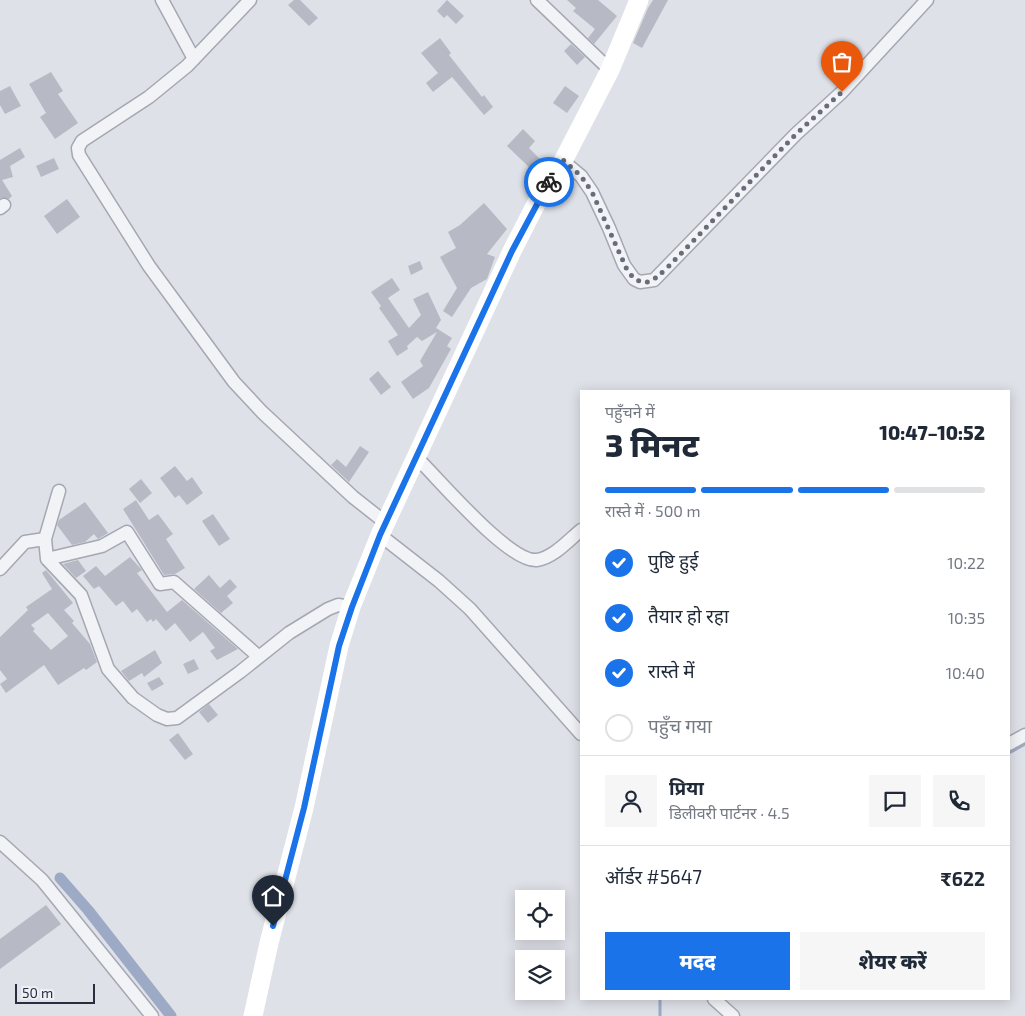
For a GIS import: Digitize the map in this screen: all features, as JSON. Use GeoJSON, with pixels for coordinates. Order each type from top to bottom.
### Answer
{"type":"FeatureCollection","features":[{"type":"Feature","properties":{"kind":"main road"},"geometry":{"type":"LineString","coordinates":[[253,1016],[269,943],[304,808],[339,646],[352,607],[383,529],[512,251],[536,204],[563,160],[610,70],[639,0]]}},
{"type":"Feature","properties":{"kind":"street"},"geometry":{"type":"LineString","coordinates":[[162,0],[194,59]]}},
{"type":"Feature","properties":{"kind":"street"},"geometry":{"type":"LineString","coordinates":[[250,0],[194,59],[149,97],[82,142],[78,148],[78,155],[149,266],[234,382],[283,432],[353,497],[383,529],[470,609],[580,733]]}},
{"type":"Feature","properties":{"kind":"street"},"geometry":{"type":"LineString","coordinates":[[537,0],[610,70]]}},
{"type":"Feature","properties":{"kind":"street"},"geometry":{"type":"LineString","coordinates":[[563,160],[581,176],[592,192],[628,272],[640,282],[654,280],[796,134],[842,92],[927,0]]}},
{"type":"Feature","properties":{"kind":"street"},"geometry":{"type":"LineString","coordinates":[[417,458],[475,519],[504,544],[526,558],[534,560],[546,557],[580,531]]}},
{"type":"Feature","properties":{"kind":"street"},"geometry":{"type":"LineString","coordinates":[[59,491],[45,539],[48,559],[80,596],[108,669],[133,698],[157,715],[167,719],[177,718],[289,633],[328,608],[338,605],[352,607]]}},
{"type":"Feature","properties":{"kind":"street"},"geometry":{"type":"LineString","coordinates":[[48,559],[102,546],[127,532],[160,584],[174,582],[259,657]]}},
{"type":"Feature","properties":{"kind":"street"},"geometry":{"type":"LineString","coordinates":[[0,569],[25,542],[45,539]]}},
{"type":"Feature","properties":{"kind":"street"},"geometry":{"type":"LineString","coordinates":[[1010,743],[1025,735]]}},
{"type":"Feature","properties":{"kind":"street"},"geometry":{"type":"LineString","coordinates":[[0,842],[42,880],[152,1016]]}},
{"type":"Feature","properties":{"kind":"street"},"geometry":{"type":"LineString","coordinates":[[715,1000],[733,1016]]}},
{"type":"Feature","properties":{"kind":"building"},"geometry":{"type":"Polygon","coordinates":[[[294,0],[300,0],[318,18],[309,26],[288,5],[294,0]]]}},
{"type":"Feature","properties":{"kind":"building"},"geometry":{"type":"Polygon","coordinates":[[[447,0],[464,16],[456,24],[447,15],[444,18],[437,11],[447,0]]]}},
{"type":"Feature","properties":{"kind":"building"},"geometry":{"type":"Polygon","coordinates":[[[567,0],[598,0],[617,16],[594,44],[588,38],[595,29],[573,11],[576,8],[567,0]]]}},
{"type":"Feature","properties":{"kind":"building"},"geometry":{"type":"Polygon","coordinates":[[[653,0],[668,0],[642,48],[633,43],[653,0]]]}},
{"type":"Feature","properties":{"kind":"building"},"geometry":{"type":"Polygon","coordinates":[[[440,38],[451,53],[449,55],[482,97],[484,95],[493,107],[484,115],[452,77],[433,92],[426,83],[438,73],[421,53],[440,38]]]}},
{"type":"Feature","properties":{"kind":"building"},"geometry":{"type":"Polygon","coordinates":[[[571,44],[585,57],[577,65],[564,51],[571,44]]]}},
{"type":"Feature","properties":{"kind":"building"},"geometry":{"type":"Polygon","coordinates":[[[51,72],[63,91],[58,94],[78,123],[55,139],[40,117],[46,113],[29,84],[51,72]]]}},
{"type":"Feature","properties":{"kind":"building"},"geometry":{"type":"Polygon","coordinates":[[[10,86],[21,106],[5,114],[0,105],[0,91],[10,86]]]}},
{"type":"Feature","properties":{"kind":"building"},"geometry":{"type":"Polygon","coordinates":[[[565,86],[579,96],[567,113],[553,103],[565,86]]]}},
{"type":"Feature","properties":{"kind":"building"},"geometry":{"type":"Polygon","coordinates":[[[523,129],[535,141],[529,148],[541,160],[532,170],[507,146],[523,129]]]}},
{"type":"Feature","properties":{"kind":"building"},"geometry":{"type":"Polygon","coordinates":[[[20,148],[25,157],[10,166],[13,177],[2,180],[12,196],[9,199],[0,198],[0,160],[20,148]]]}},
{"type":"Feature","properties":{"kind":"building"},"geometry":{"type":"Polygon","coordinates":[[[54,158],[59,169],[41,177],[36,166],[54,158]]]}},
{"type":"Feature","properties":{"kind":"building"},"geometry":{"type":"Polygon","coordinates":[[[67,199],[80,217],[57,234],[44,216],[67,199]]]}},
{"type":"Feature","properties":{"kind":"building"},"geometry":{"type":"Polygon","coordinates":[[[484,203],[507,229],[487,254],[495,257],[487,279],[471,288],[452,317],[443,311],[457,288],[440,257],[456,248],[448,232],[460,225],[484,203]]]}},
{"type":"Feature","properties":{"kind":"building"},"geometry":{"type":"Polygon","coordinates":[[[420,261],[423,269],[411,275],[408,266],[420,261]]]}},
{"type":"Feature","properties":{"kind":"building"},"geometry":{"type":"Polygon","coordinates":[[[392,278],[400,290],[388,298],[409,328],[421,315],[413,299],[428,292],[441,320],[436,328],[452,338],[447,346],[451,349],[429,388],[413,399],[401,382],[423,366],[420,361],[437,332],[422,341],[417,337],[407,346],[408,349],[397,356],[388,341],[398,335],[379,308],[381,306],[371,292],[392,278]]]}},
{"type":"Feature","properties":{"kind":"building"},"geometry":{"type":"Polygon","coordinates":[[[378,371],[391,387],[381,395],[369,379],[378,371]]]}},
{"type":"Feature","properties":{"kind":"building"},"geometry":{"type":"Polygon","coordinates":[[[360,446],[369,452],[349,482],[331,465],[337,459],[346,467],[360,446]]]}},
{"type":"Feature","properties":{"kind":"building"},"geometry":{"type":"Polygon","coordinates":[[[175,466],[187,481],[192,477],[203,493],[187,505],[179,495],[175,498],[160,478],[175,466]]]}},
{"type":"Feature","properties":{"kind":"building"},"geometry":{"type":"Polygon","coordinates":[[[141,479],[152,493],[140,503],[129,489],[141,479]]]}},
{"type":"Feature","properties":{"kind":"building"},"geometry":{"type":"Polygon","coordinates":[[[136,500],[149,520],[158,514],[173,534],[166,539],[185,568],[175,574],[164,575],[123,509],[136,500]]]}},
{"type":"Feature","properties":{"kind":"building"},"geometry":{"type":"Polygon","coordinates":[[[85,502],[108,533],[98,539],[94,534],[85,542],[72,545],[57,525],[59,520],[85,502]]]}},
{"type":"Feature","properties":{"kind":"building"},"geometry":{"type":"Polygon","coordinates":[[[213,514],[230,539],[219,546],[202,521],[213,514]]]}},
{"type":"Feature","properties":{"kind":"building"},"geometry":{"type":"Polygon","coordinates":[[[130,557],[142,570],[137,573],[167,612],[182,600],[238,649],[217,660],[210,651],[215,648],[203,632],[190,642],[175,623],[166,631],[156,619],[153,622],[151,619],[147,622],[137,609],[132,613],[123,601],[116,606],[99,586],[94,589],[83,576],[96,566],[105,576],[130,557]]]}},
{"type":"Feature","properties":{"kind":"building"},"geometry":{"type":"Polygon","coordinates":[[[78,560],[86,571],[76,578],[63,564],[78,560]]]}},
{"type":"Feature","properties":{"kind":"building"},"geometry":{"type":"Polygon","coordinates":[[[46,570],[73,603],[64,610],[74,621],[72,623],[90,644],[97,662],[58,685],[44,665],[6,693],[0,684],[7,679],[0,670],[0,637],[28,610],[26,607],[52,589],[42,573],[46,570]],[[48,613],[31,625],[35,629],[33,631],[51,650],[68,636],[48,613]]]}},
{"type":"Feature","properties":{"kind":"building"},"geometry":{"type":"Polygon","coordinates":[[[209,575],[220,588],[230,579],[237,587],[227,596],[233,603],[221,613],[194,589],[209,575]]]}},
{"type":"Feature","properties":{"kind":"building"},"geometry":{"type":"Polygon","coordinates":[[[155,650],[162,663],[144,677],[142,673],[129,681],[121,671],[155,650]]]}},
{"type":"Feature","properties":{"kind":"building"},"geometry":{"type":"Polygon","coordinates":[[[194,659],[199,669],[188,674],[183,664],[194,659]]]}},
{"type":"Feature","properties":{"kind":"building"},"geometry":{"type":"Polygon","coordinates":[[[159,677],[164,684],[152,691],[147,683],[159,677]]]}},
{"type":"Feature","properties":{"kind":"building"},"geometry":{"type":"Polygon","coordinates":[[[209,704],[218,715],[208,723],[199,712],[209,704]]]}},
{"type":"Feature","properties":{"kind":"building"},"geometry":{"type":"Polygon","coordinates":[[[178,733],[193,754],[185,760],[169,740],[178,733]]]}},
{"type":"Feature","properties":{"kind":"building"},"geometry":{"type":"Polygon","coordinates":[[[46,905],[61,924],[0,969],[0,939],[46,905]]]}},
{"type":"Feature","properties":{"kind":"waterway"},"geometry":{"type":"LineString","coordinates":[[1010,752],[1025,744]]}},
{"type":"Feature","properties":{"kind":"waterway"},"geometry":{"type":"LineString","coordinates":[[60,878],[88,910],[171,1016]]}},
{"type":"Feature","properties":{"kind":"waterway"},"geometry":{"type":"LineString","coordinates":[[660,1000],[660,1016]]}},
{"type":"Feature","properties":{"kind":"way so far"},"geometry":{"type":"LineString","coordinates":[[549,182],[563,160],[575,170],[592,192],[628,272],[640,282],[654,280],[796,134],[842,92]]}},
{"type":"Feature","properties":{"kind":"route"},"geometry":{"type":"LineString","coordinates":[[273,926],[304,808],[339,646],[346,623],[380,535],[512,251],[549,182]]}}]}
